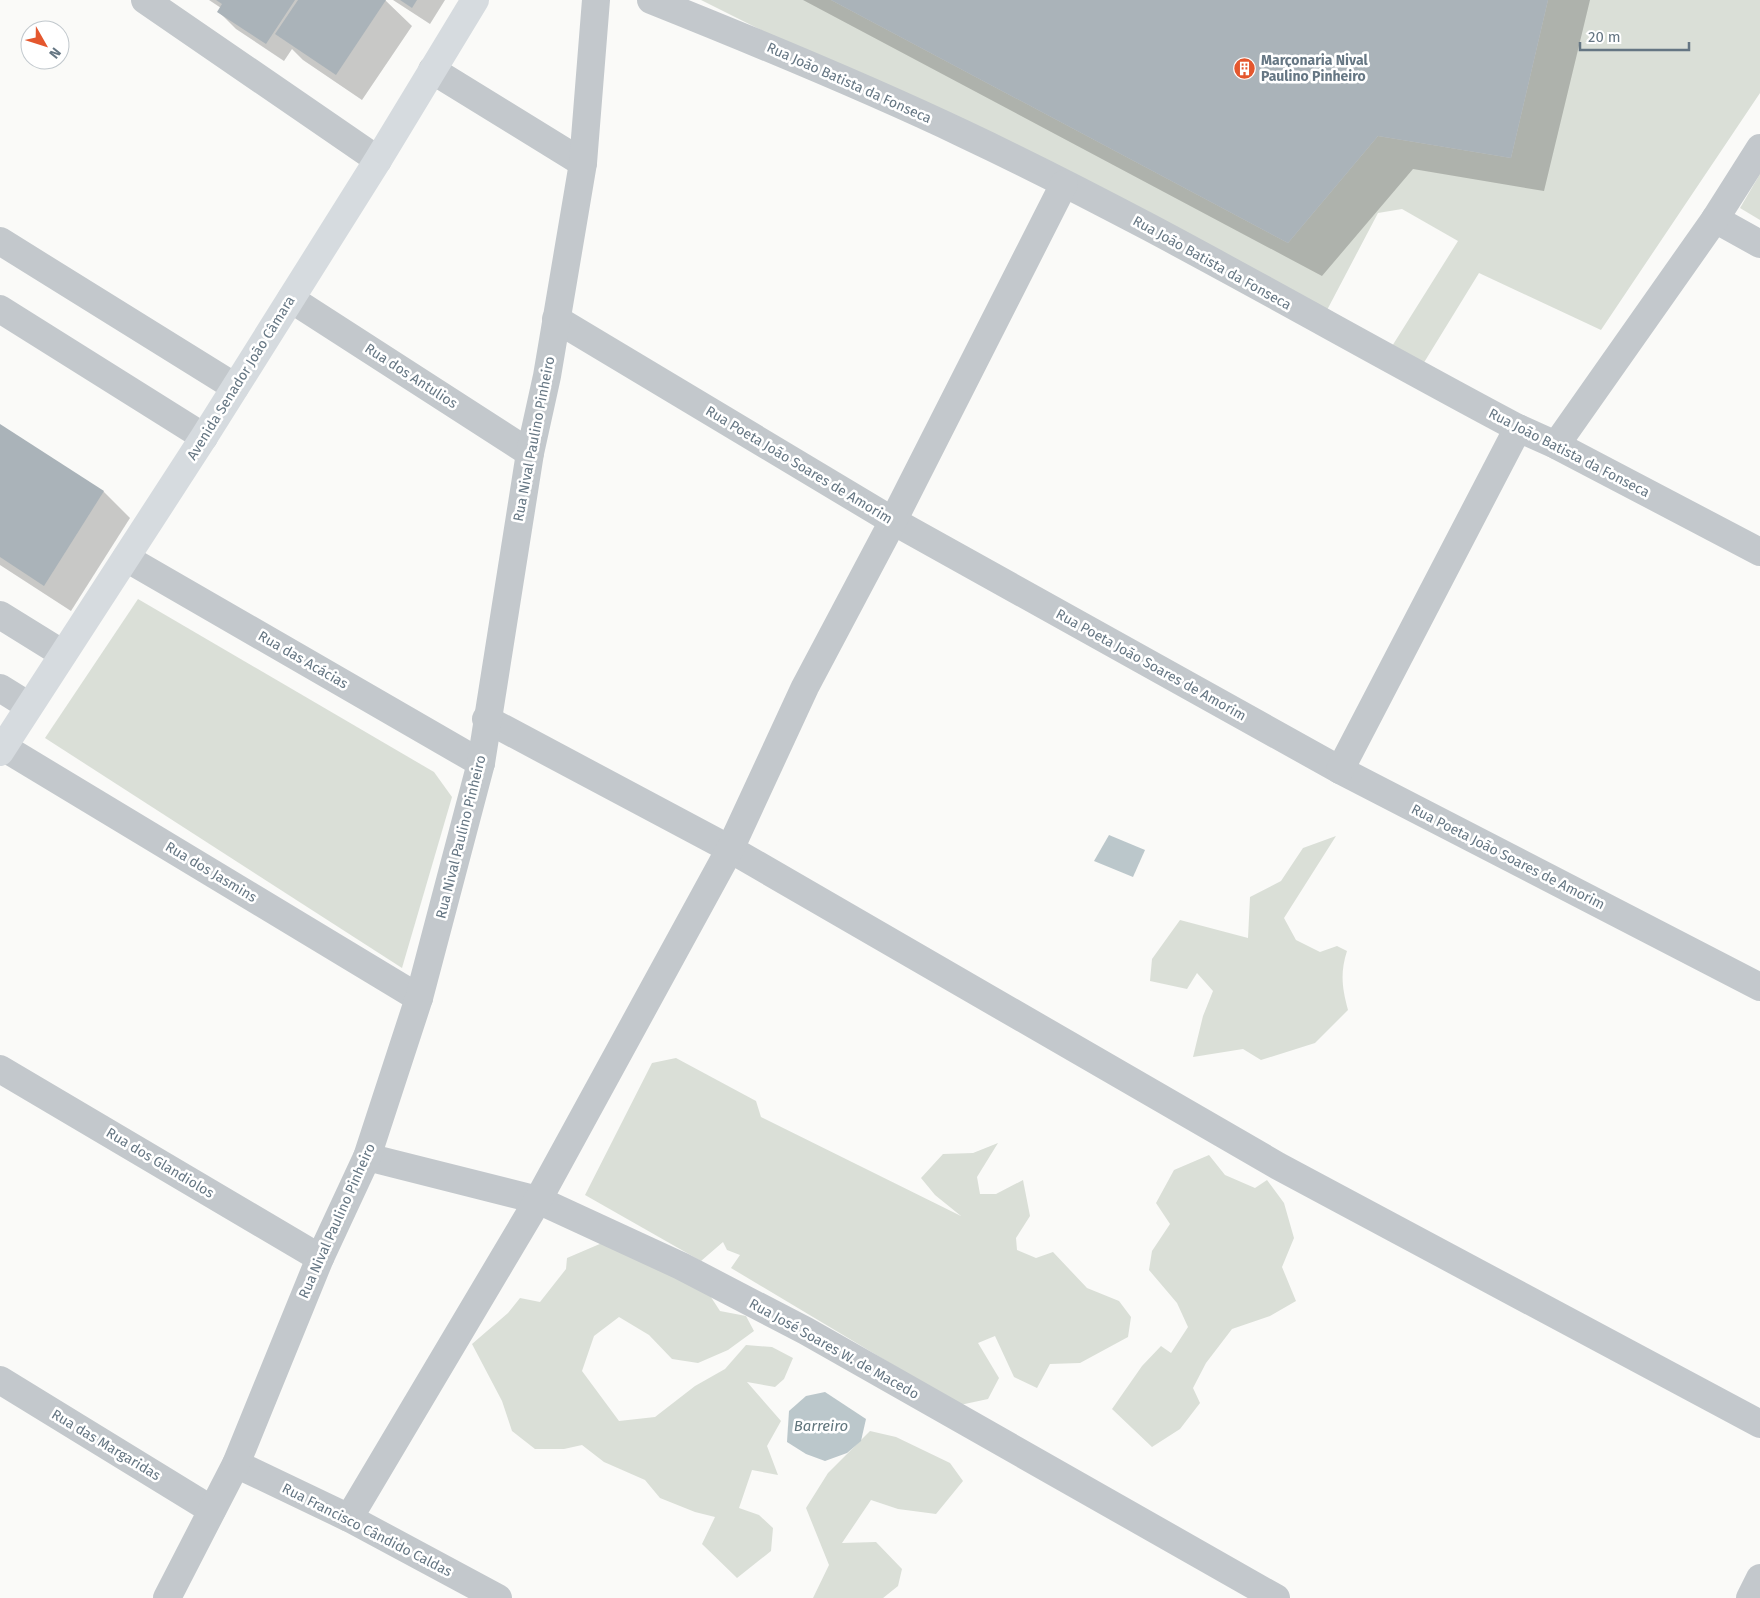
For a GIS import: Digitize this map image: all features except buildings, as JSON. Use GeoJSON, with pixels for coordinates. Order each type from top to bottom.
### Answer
{"type":"FeatureCollection","features":[{"type":"Feature","properties":{"kind":"main road","name":"Avenida Senador João Câmara"},"geometry":{"type":"LineString","coordinates":[[1,750],[204,437],[378,160],[475,0]]}},
{"type":"Feature","properties":{"kind":"street"},"geometry":{"type":"LineString","coordinates":[[145,0],[378,160]]}},
{"type":"Feature","properties":{"kind":"street","name":"Rua Nival Paulino Pinheiro"},"geometry":{"type":"LineString","coordinates":[[167,1598],[236,1464],[320,1258],[367,1158],[419,998],[481,762],[486,718],[530,453],[547,376],[583,163],[596,0]]}},
{"type":"Feature","properties":{"kind":"street","name":"Rua João Batista da Fonseca"},"geometry":{"type":"LineString","coordinates":[[651,0],[806,62],[964,134],[1064,184],[1518,428],[1760,552]]}},
{"type":"Feature","properties":{"kind":"street"},"geometry":{"type":"LineString","coordinates":[[432,70],[583,163]]}},
{"type":"Feature","properties":{"kind":"street"},"geometry":{"type":"LineString","coordinates":[[1556,446],[1715,219],[1760,148]]}},
{"type":"Feature","properties":{"kind":"street"},"geometry":{"type":"LineString","coordinates":[[350,1518],[538,1200],[730,849],[805,687],[893,521],[1064,184]]}},
{"type":"Feature","properties":{"kind":"street"},"geometry":{"type":"LineString","coordinates":[[1715,219],[1760,244]]}},
{"type":"Feature","properties":{"kind":"street"},"geometry":{"type":"LineString","coordinates":[[0,240],[235,387]]}},
{"type":"Feature","properties":{"kind":"street","name":"Rua dos Antulios"},"geometry":{"type":"LineString","coordinates":[[291,299],[530,453]]}},
{"type":"Feature","properties":{"kind":"street"},"geometry":{"type":"LineString","coordinates":[[0,309],[204,437]]}},
{"type":"Feature","properties":{"kind":"street","name":"Rua Poeta João Soares de Amorim"},"geometry":{"type":"LineString","coordinates":[[556,319],[893,521],[1340,770],[1760,987]]}},
{"type":"Feature","properties":{"kind":"street"},"geometry":{"type":"LineString","coordinates":[[1340,770],[1518,428]]}},
{"type":"Feature","properties":{"kind":"street","name":"Rua das Acácias"},"geometry":{"type":"LineString","coordinates":[[126,558],[481,762]]}},
{"type":"Feature","properties":{"kind":"street"},"geometry":{"type":"LineString","coordinates":[[0,615],[62,654]]}},
{"type":"Feature","properties":{"kind":"street"},"geometry":{"type":"LineString","coordinates":[[0,688],[29,706]]}},
{"type":"Feature","properties":{"kind":"street"},"geometry":{"type":"LineString","coordinates":[[486,718],[730,849],[1278,1166],[1760,1424]]}},
{"type":"Feature","properties":{"kind":"street","name":"Rua dos Jasmins"},"geometry":{"type":"LineString","coordinates":[[1,750],[419,998]]}},
{"type":"Feature","properties":{"kind":"street","name":"Rua dos Glandiolos"},"geometry":{"type":"LineString","coordinates":[[0,1069],[320,1258]]}},
{"type":"Feature","properties":{"kind":"street","name":"Rua José Soares W. de Macedo"},"geometry":{"type":"LineString","coordinates":[[367,1158],[538,1200],[681,1266],[806,1331],[1276,1598]]}},
{"type":"Feature","properties":{"kind":"street","name":"Rua das Margaridas"},"geometry":{"type":"LineString","coordinates":[[0,1380],[212,1510]]}},
{"type":"Feature","properties":{"kind":"street","name":"Rua Francisco Cândido Caldas"},"geometry":{"type":"LineString","coordinates":[[236,1464],[350,1518],[498,1598]]}},
{"type":"Feature","properties":{"kind":"street"},"geometry":{"type":"LineString","coordinates":[[1750,1598],[1760,1578]]}},
{"type":"Feature","properties":{"kind":"shaded area"},"geometry":{"type":"Polygon","coordinates":[[[701,0],[831,0],[1288,243],[1378,136],[1511,158],[1548,0],[1760,0],[1760,93],[1601,330],[1479,273],[1420,369],[1389,351],[1458,241],[1402,209],[1378,213],[1326,312],[701,0]]]}},
{"type":"Feature","properties":{"kind":"shaded area"},"geometry":{"type":"Polygon","coordinates":[[[1760,174],[1760,220],[1740,208],[1760,174]]]}},
{"type":"Feature","properties":{"kind":"shaded area"},"geometry":{"type":"Polygon","coordinates":[[[138,599],[434,772],[452,797],[402,968],[45,738],[138,599]]]}},
{"type":"Feature","properties":{"kind":"shaded area"},"geometry":{"type":"Polygon","coordinates":[[[1336,836],[1284,918],[1296,940],[1320,952],[1337,946],[1347,951],[1343,966],[1343,980],[1348,1010],[1315,1043],[1261,1060],[1243,1049],[1193,1057],[1203,1016],[1213,991],[1197,973],[1187,989],[1150,981],[1152,959],[1180,920],[1248,938],[1250,897],[1281,881],[1303,848],[1336,836]]]}},
{"type":"Feature","properties":{"kind":"shaded area"},"geometry":{"type":"Polygon","coordinates":[[[676,1058],[756,1101],[761,1117],[961,1216],[935,1195],[921,1178],[943,1154],[973,1153],[998,1143],[977,1177],[980,1194],[996,1194],[1023,1180],[1030,1216],[1016,1238],[1017,1250],[1036,1258],[1053,1252],[1087,1288],[1119,1301],[1131,1317],[1128,1337],[1080,1363],[1050,1364],[1037,1388],[1014,1377],[995,1336],[978,1343],[999,1378],[988,1399],[960,1405],[731,1268],[740,1255],[727,1250],[723,1242],[701,1261],[585,1195],[652,1063],[676,1058]]]}},
{"type":"Feature","properties":{"kind":"shaded area"},"geometry":{"type":"Polygon","coordinates":[[[1209,1155],[1225,1175],[1255,1188],[1267,1180],[1284,1203],[1294,1238],[1282,1267],[1296,1301],[1270,1316],[1232,1329],[1206,1363],[1193,1388],[1200,1403],[1180,1429],[1152,1447],[1112,1409],[1142,1366],[1161,1346],[1171,1353],[1188,1327],[1177,1303],[1149,1270],[1152,1251],[1170,1224],[1156,1203],[1174,1170],[1209,1155]]]}},
{"type":"Feature","properties":{"kind":"shaded area"},"geometry":{"type":"Polygon","coordinates":[[[602,1243],[707,1291],[720,1311],[746,1316],[754,1331],[728,1350],[698,1363],[672,1359],[649,1335],[619,1317],[594,1336],[582,1371],[619,1421],[655,1417],[695,1386],[725,1369],[746,1345],[772,1347],[793,1358],[784,1379],[775,1387],[747,1382],[781,1421],[767,1446],[778,1475],[752,1470],[739,1508],[759,1515],[773,1528],[771,1551],[737,1578],[702,1544],[715,1517],[695,1512],[660,1498],[645,1480],[604,1462],[582,1445],[564,1449],[535,1449],[512,1431],[502,1401],[472,1344],[508,1313],[520,1298],[540,1302],[566,1269],[567,1258],[602,1243]]]}},
{"type":"Feature","properties":{"kind":"shaded area"},"geometry":{"type":"Polygon","coordinates":[[[870,1431],[896,1437],[950,1463],[963,1481],[936,1514],[898,1509],[871,1500],[842,1543],[876,1542],[902,1569],[898,1586],[883,1598],[813,1598],[829,1565],[806,1508],[828,1473],[870,1431]]]}},
{"type":"Feature","properties":{"kind":"water"},"geometry":{"type":"Polygon","coordinates":[[[1109,835],[1145,850],[1133,877],[1094,861],[1109,835]]]}},
{"type":"Feature","properties":{"kind":"water","name":"Barreiro"},"geometry":{"type":"Polygon","coordinates":[[[825,1392],[866,1419],[861,1441],[847,1453],[825,1461],[806,1454],[787,1442],[789,1411],[806,1396],[825,1392]]]}},
{"type":"Feature","properties":{"kind":"place","name":"Marçonaria Nival Paulino Pinheiro"},"geometry":{"type":"Point","coordinates":[1245,68]}}]}
